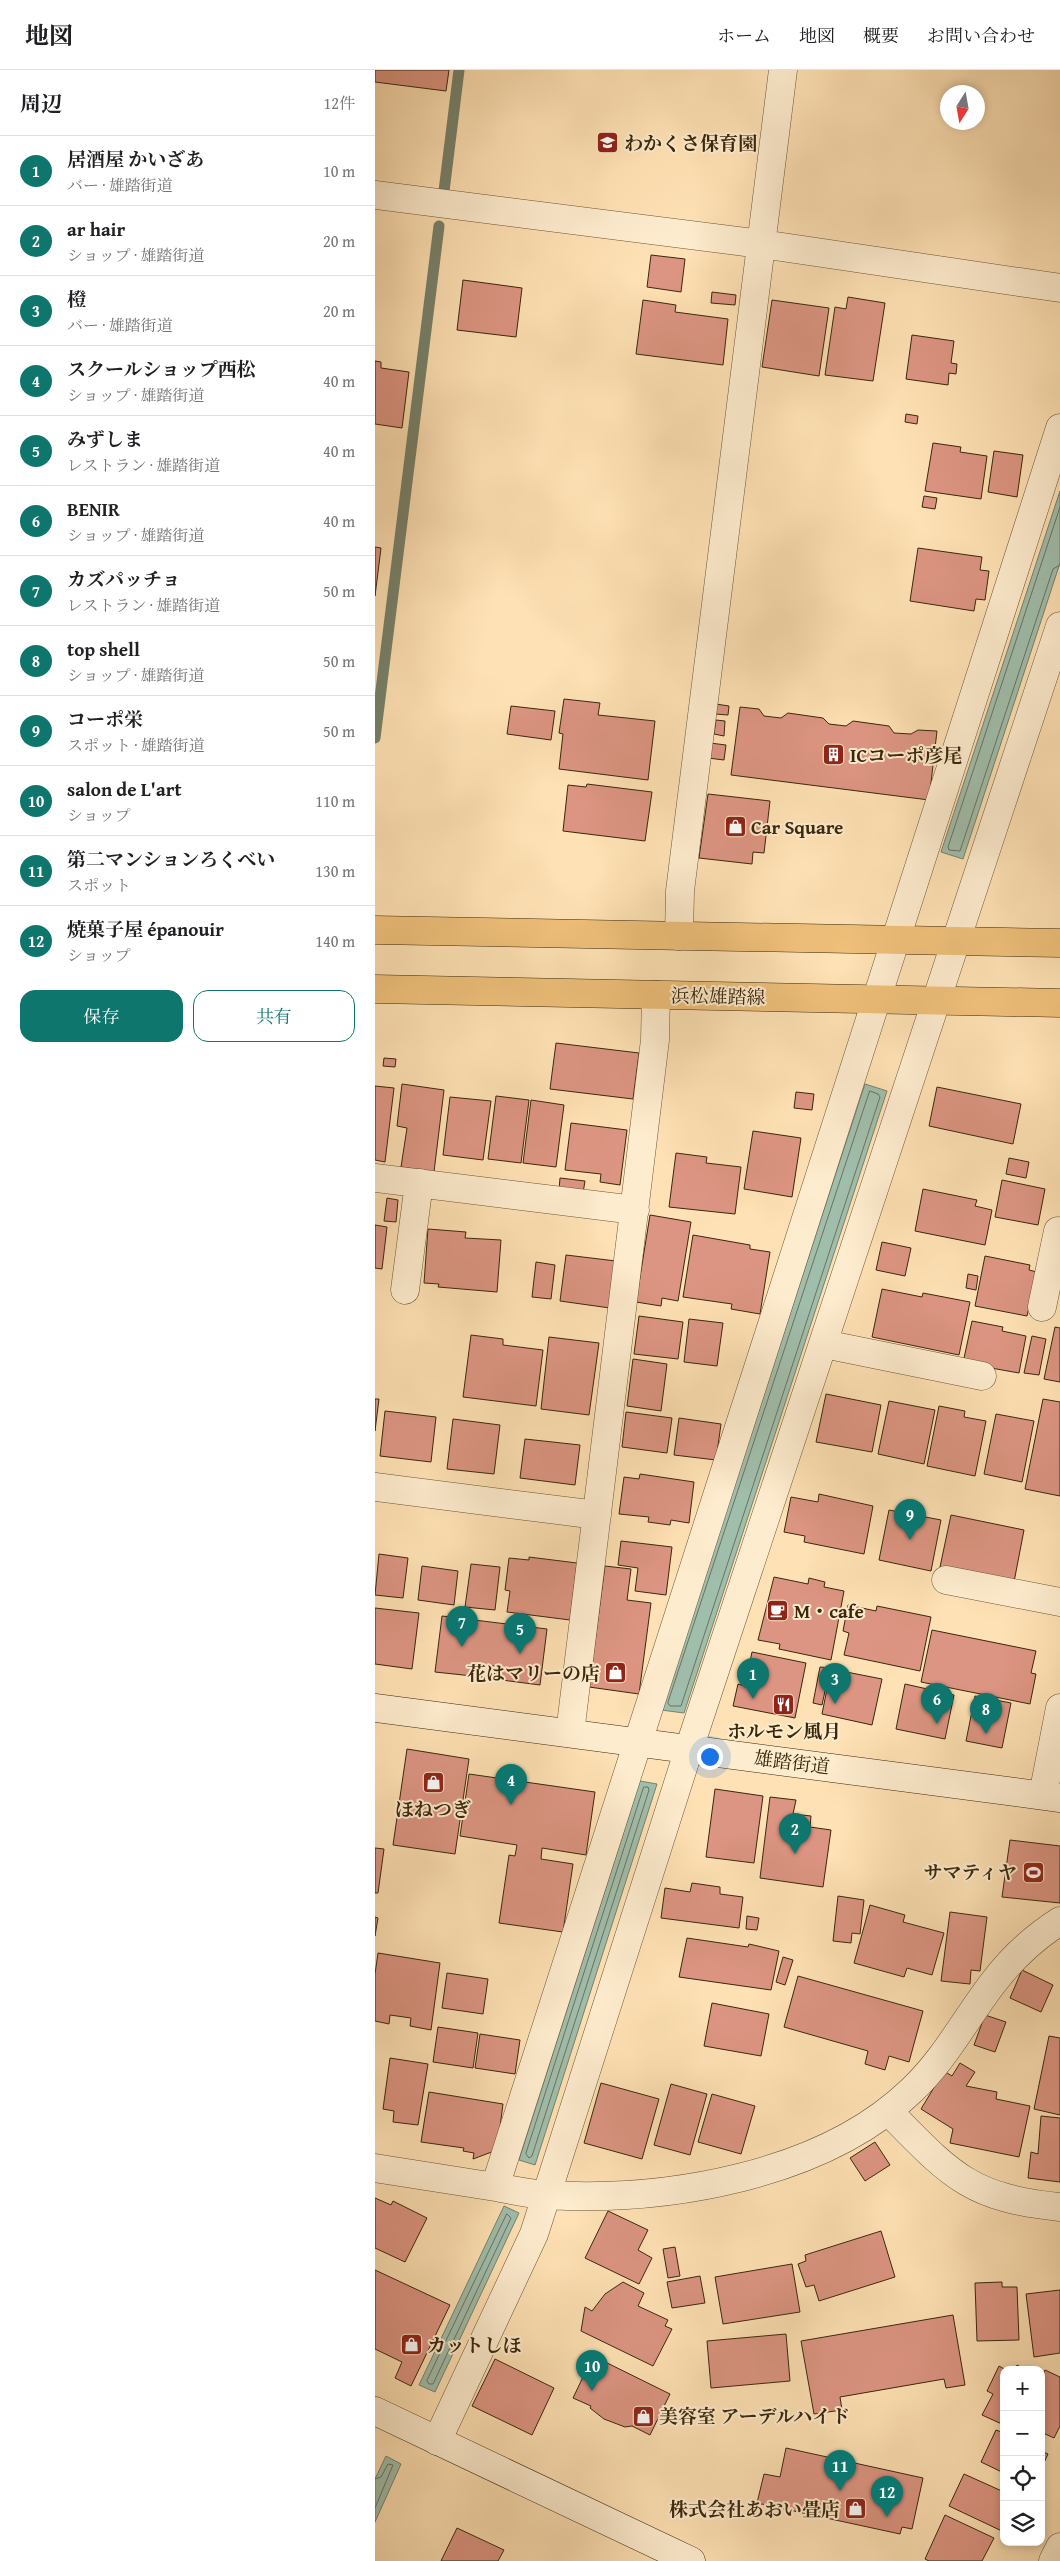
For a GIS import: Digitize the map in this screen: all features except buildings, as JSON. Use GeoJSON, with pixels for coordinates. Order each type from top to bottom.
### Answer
{"type":"FeatureCollection","features":[{"type":"Feature","properties":{"kind":"main road"},"geometry":{"type":"LineString","coordinates":[[375,930],[1060,943]]}},
{"type":"Feature","properties":{"kind":"main road","name":"浜松雄踏線"},"geometry":{"type":"LineString","coordinates":[[375,988],[1060,1003]]}},
{"type":"Feature","properties":{"kind":"street"},"geometry":{"type":"LineString","coordinates":[[679,936],[680,891],[783,70]]}},
{"type":"Feature","properties":{"kind":"street"},"geometry":{"type":"LineString","coordinates":[[375,195],[761,244],[1060,288]]}},
{"type":"Feature","properties":{"kind":"street"},"geometry":{"type":"LineString","coordinates":[[495,2187],[1060,428]]}},
{"type":"Feature","properties":{"kind":"street"},"geometry":{"type":"LineString","coordinates":[[437,2441],[534,2234],[689,1749],[1060,626]]}},
{"type":"Feature","properties":{"kind":"street"},"geometry":{"type":"LineString","coordinates":[[570,1733],[655,1040],[656,994]]}},
{"type":"Feature","properties":{"kind":"street"},"geometry":{"type":"LineString","coordinates":[[375,1178],[635,1210]]}},
{"type":"Feature","properties":{"kind":"street"},"geometry":{"type":"LineString","coordinates":[[405,1290],[419,1184]]}},
{"type":"Feature","properties":{"kind":"street"},"geometry":{"type":"LineString","coordinates":[[1042,1307],[1055,1268],[1058,1231]]}},
{"type":"Feature","properties":{"kind":"street"},"geometry":{"type":"LineString","coordinates":[[824,1344],[982,1376]]}},
{"type":"Feature","properties":{"kind":"street"},"geometry":{"type":"LineString","coordinates":[[375,1488],[597,1515]]}},
{"type":"Feature","properties":{"kind":"street"},"geometry":{"type":"LineString","coordinates":[[946,1580],[1060,1602]]}},
{"type":"Feature","properties":{"kind":"street","name":"雄踏街道"},"geometry":{"type":"LineString","coordinates":[[375,1708],[1052,1796]]}},
{"type":"Feature","properties":{"kind":"street"},"geometry":{"type":"LineString","coordinates":[[1052,1796],[1060,1708]]}},
{"type":"Feature","properties":{"kind":"street"},"geometry":{"type":"LineString","coordinates":[[375,2168],[547,2195],[638,2194],[685,2188],[779,2166],[858,2132],[889,2112],[936,2065],[994,1981],[1020,1953],[1060,1921]]}},
{"type":"Feature","properties":{"kind":"street"},"geometry":{"type":"LineString","coordinates":[[889,2112],[941,2165],[966,2184],[994,2196],[1024,2204],[1060,2207]]}},
{"type":"Feature","properties":{"kind":"street"},"geometry":{"type":"LineString","coordinates":[[375,2411],[691,2561]]}},
{"type":"Feature","properties":{"kind":"street"},"geometry":{"type":"LineString","coordinates":[[1053,2561],[1060,2547]]}},
{"type":"Feature","properties":{"kind":"water"},"geometry":{"type":"Polygon","coordinates":[[[1060,491],[1060,563],[963,859],[941,852],[1060,491]]]}},
{"type":"Feature","properties":{"kind":"water"},"geometry":{"type":"Polygon","coordinates":[[[865,1084],[887,1091],[684,1713],[661,1710],[865,1084]]]}},
{"type":"Feature","properties":{"kind":"water"},"geometry":{"type":"Polygon","coordinates":[[[640,1781],[657,1784],[535,2165],[519,2160],[640,1781]]]}},
{"type":"Feature","properties":{"kind":"water"},"geometry":{"type":"Polygon","coordinates":[[[504,2206],[519,2213],[435,2392],[419,2385],[504,2206]]]}},
{"type":"Feature","properties":{"kind":"water"},"geometry":{"type":"Polygon","coordinates":[[[386,2456],[401,2464],[375,2522],[375,2479],[386,2456]]]}},
{"type":"Feature","properties":{"kind":"waterway"},"geometry":{"type":"LineString","coordinates":[[444,191],[459,70]]}},
{"type":"Feature","properties":{"kind":"waterway"},"geometry":{"type":"LineString","coordinates":[[375,738],[439,226]]}},
{"type":"Feature","properties":{"kind":"place","name":"わかくさ保育園"},"geometry":{"type":"Point","coordinates":[608,143]}},
{"type":"Feature","properties":{"kind":"place","name":"ICコーポ彦尾"},"geometry":{"type":"Point","coordinates":[834,755]}},
{"type":"Feature","properties":{"kind":"place","name":"Car Square"},"geometry":{"type":"Point","coordinates":[735,827]}},
{"type":"Feature","properties":{"kind":"place","name":"コーポ栄"},"geometry":{"type":"Point","coordinates":[910,1540]}},
{"type":"Feature","properties":{"kind":"place","name":"M・cafe"},"geometry":{"type":"Point","coordinates":[778,1611]}},
{"type":"Feature","properties":{"kind":"place","name":"カズパッチョ"},"geometry":{"type":"Point","coordinates":[462,1647]}},
{"type":"Feature","properties":{"kind":"place","name":"みずしま"},"geometry":{"type":"Point","coordinates":[520,1654]}},
{"type":"Feature","properties":{"kind":"place","name":"花はマリーの店"},"geometry":{"type":"Point","coordinates":[616,1673]}},
{"type":"Feature","properties":{"kind":"place","name":"居酒屋 かいざあ"},"geometry":{"type":"Point","coordinates":[753,1699]}},
{"type":"Feature","properties":{"kind":"place","name":"橙"},"geometry":{"type":"Point","coordinates":[835,1704]}},
{"type":"Feature","properties":{"kind":"place","name":"ホルモン風月"},"geometry":{"type":"Point","coordinates":[784,1705]}},
{"type":"Feature","properties":{"kind":"place","name":"BENIR"},"geometry":{"type":"Point","coordinates":[937,1724]}},
{"type":"Feature","properties":{"kind":"place","name":"top shell"},"geometry":{"type":"Point","coordinates":[986,1734]}},
{"type":"Feature","properties":{"kind":"place","name":"ほねつぎ"},"geometry":{"type":"Point","coordinates":[433,1783]}},
{"type":"Feature","properties":{"kind":"place","name":"スクールショップ西松"},"geometry":{"type":"Point","coordinates":[511,1805]}},
{"type":"Feature","properties":{"kind":"place","name":"ar hair"},"geometry":{"type":"Point","coordinates":[795,1854]}},
{"type":"Feature","properties":{"kind":"place","name":"サマティヤ"},"geometry":{"type":"Point","coordinates":[1033,1872]}},
{"type":"Feature","properties":{"kind":"place","name":"カットしほ"},"geometry":{"type":"Point","coordinates":[411,2345]}},
{"type":"Feature","properties":{"kind":"place","name":"salon de L'art"},"geometry":{"type":"Point","coordinates":[592,2391]}},
{"type":"Feature","properties":{"kind":"place","name":"美容室 アーデルハイド"},"geometry":{"type":"Point","coordinates":[643,2416]}},
{"type":"Feature","properties":{"kind":"place","name":"第二マンションろくべい"},"geometry":{"type":"Point","coordinates":[840,2491]}},
{"type":"Feature","properties":{"kind":"place","name":"株式会社あおい畳店"},"geometry":{"type":"Point","coordinates":[856,2509]}},
{"type":"Feature","properties":{"kind":"place","name":"焼菓子屋 épanouir"},"geometry":{"type":"Point","coordinates":[887,2517]}}]}
